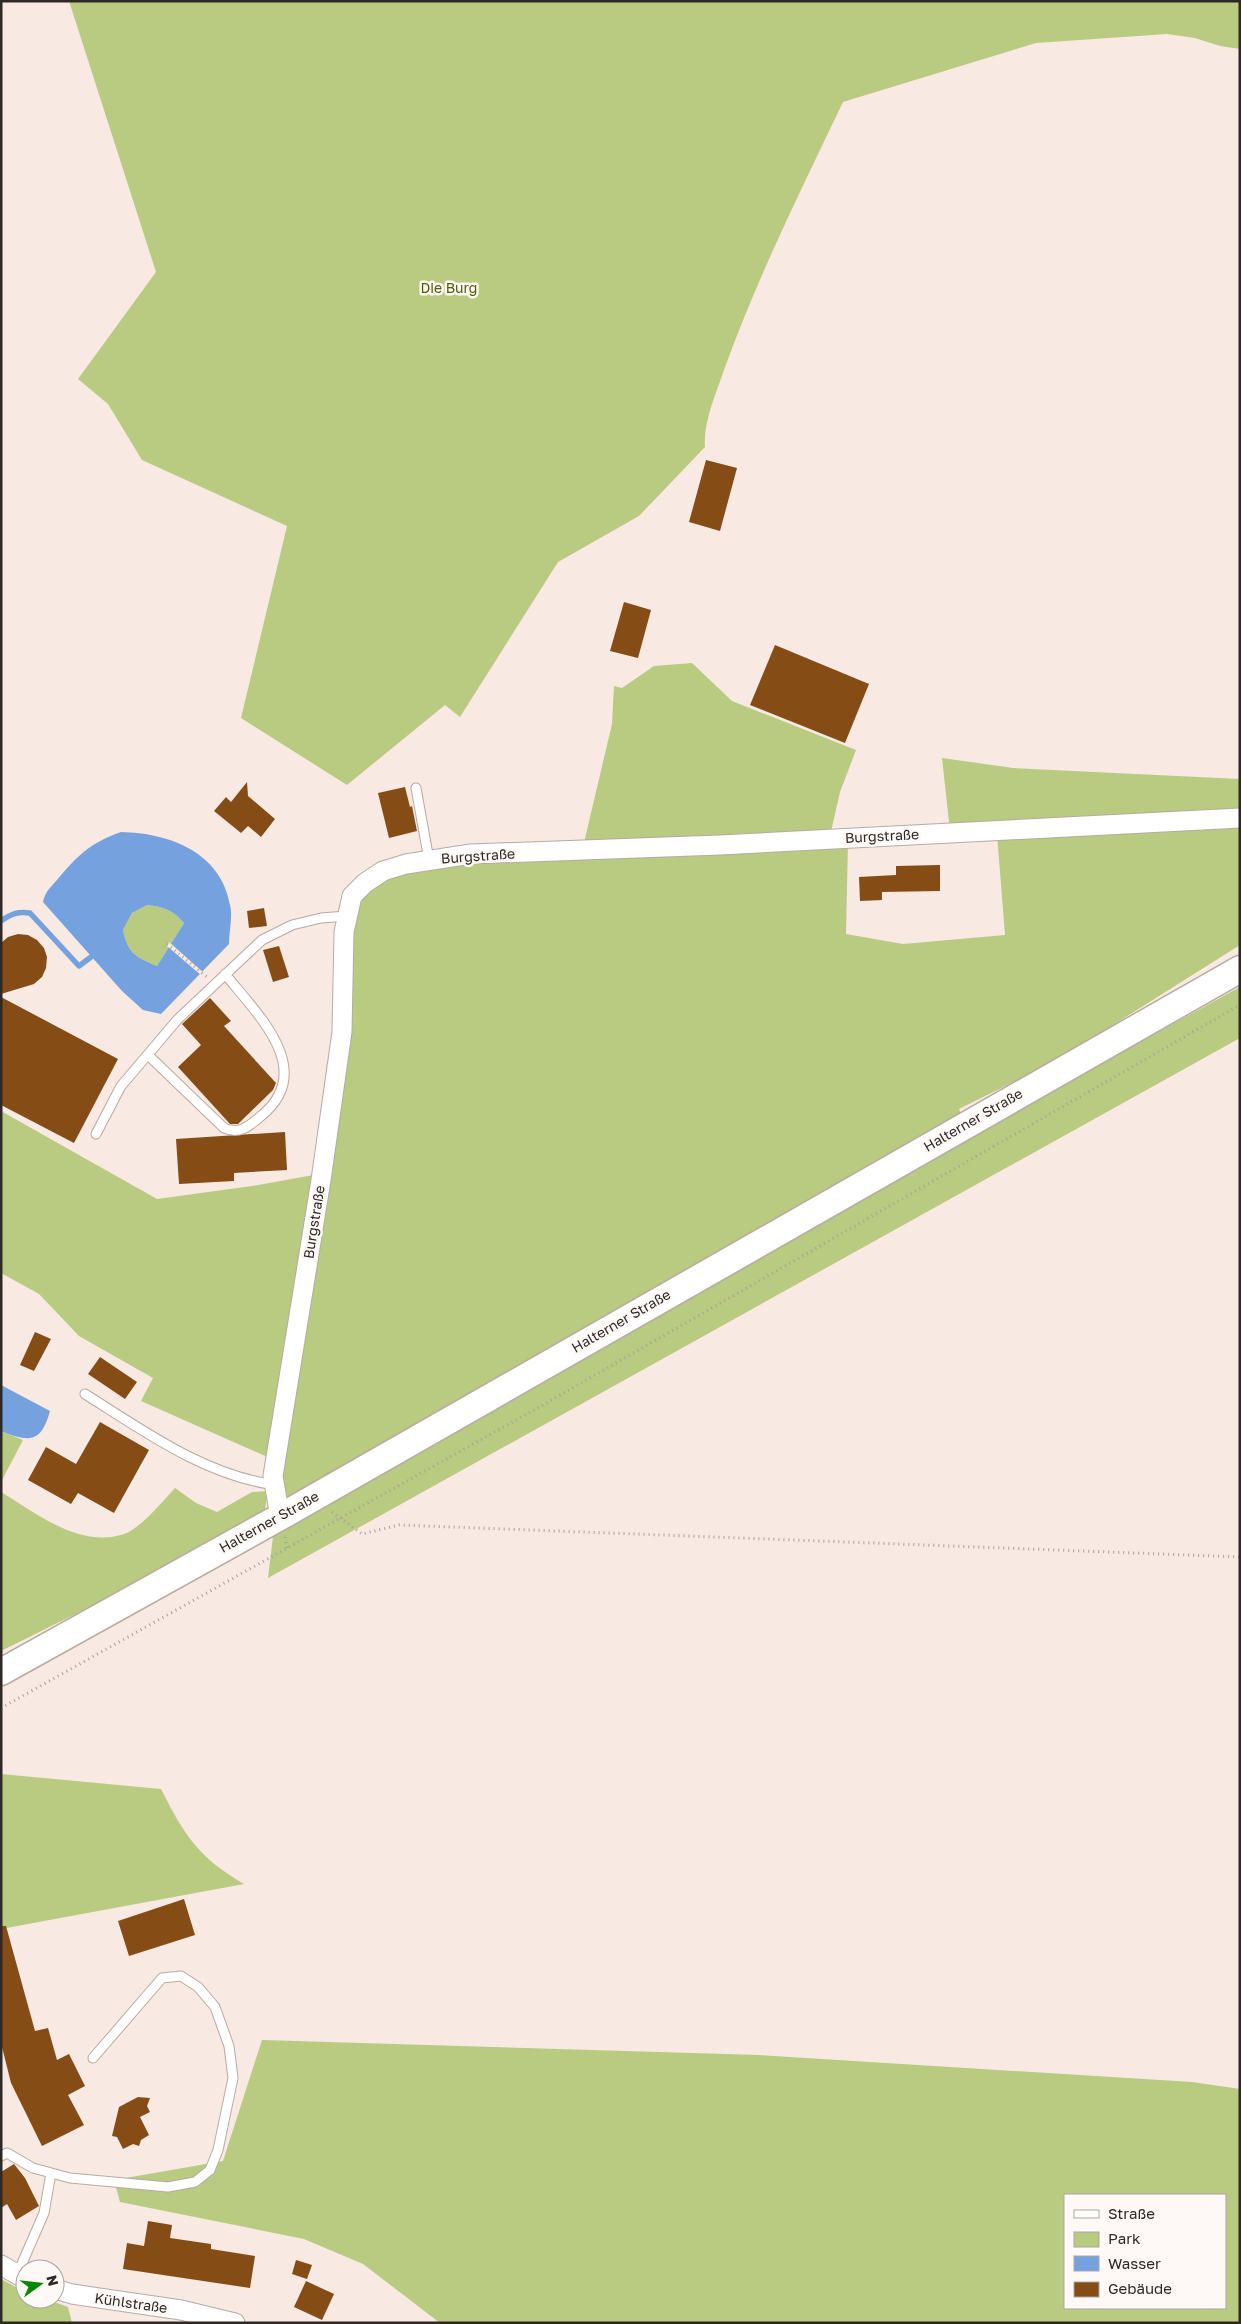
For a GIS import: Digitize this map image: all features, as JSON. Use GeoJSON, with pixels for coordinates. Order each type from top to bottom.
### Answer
{"type":"FeatureCollection","features":[{"type":"Feature","properties":{"kind":"main road","name":"Halterner Straße"},"geometry":{"type":"LineString","coordinates":[[1,1672],[280,1517],[1240,969]]}},
{"type":"Feature","properties":{"kind":"street","name":"Burgstraße"},"geometry":{"type":"LineString","coordinates":[[280,1517],[273,1476],[321,1180],[342,1032],[344,932],[352,896],[365,883],[384,871],[406,864],[471,854],[720,845],[1240,818]]}},
{"type":"Feature","properties":{"kind":"street"},"geometry":{"type":"LineString","coordinates":[[1,2265],[15,2273]]}},
{"type":"Feature","properties":{"kind":"street","name":"Kühlstraße"},"geometry":{"type":"LineString","coordinates":[[65,2292],[181,2310],[236,2323]]}},
{"type":"Feature","properties":{"kind":"lane"},"geometry":{"type":"LineString","coordinates":[[416,788],[429,860]]}},
{"type":"Feature","properties":{"kind":"lane"},"geometry":{"type":"LineString","coordinates":[[96,1134],[121,1086],[178,1019],[262,940],[292,925],[321,918],[347,916]]}},
{"type":"Feature","properties":{"kind":"lane"},"geometry":{"type":"LineString","coordinates":[[148,1055],[224,1128],[232,1132],[240,1131],[267,1111],[282,1094],[284,1059],[276,1039],[225,974]]}},
{"type":"Feature","properties":{"kind":"lane"},"geometry":{"type":"LineString","coordinates":[[85,1394],[174,1450],[229,1475],[250,1482],[274,1485]]}},
{"type":"Feature","properties":{"kind":"lane"},"geometry":{"type":"LineString","coordinates":[[1,2156],[7,2153],[33,2168],[70,2178],[168,2187],[195,2182],[210,2170],[218,2150],[233,2078],[229,2046],[215,2007],[198,1987],[181,1976],[162,1978],[93,2058]]}},
{"type":"Feature","properties":{"kind":"lane"},"geometry":{"type":"LineString","coordinates":[[27,2259],[44,2213],[51,2173]]}},
{"type":"Feature","properties":{"kind":"path"},"geometry":{"type":"LineString","coordinates":[[168,944],[214,984]]}},
{"type":"Feature","properties":{"kind":"path"},"geometry":{"type":"LineString","coordinates":[[1,1708],[534,1410],[1240,1005]]}},
{"type":"Feature","properties":{"kind":"path"},"geometry":{"type":"LineString","coordinates":[[313,1498],[362,1534],[399,1525],[1240,1557]]}},
{"type":"Feature","properties":{"kind":"green space","name":"Die Burg"},"geometry":{"type":"Polygon","coordinates":[[[69,1],[1240,1],[1240,49],[1220,46],[1195,38],[1167,34],[1036,43],[843,102],[780,235],[737,336],[711,408],[706,428],[705,447],[639,516],[558,562],[460,717],[445,705],[347,785],[241,718],[287,526],[142,460],[108,404],[78,379],[156,272],[69,1]]]}},
{"type":"Feature","properties":{"kind":"green space"},"geometry":{"type":"Polygon","coordinates":[[[692,663],[732,701],[856,750],[840,792],[830,836],[583,847],[612,724],[614,686],[622,688],[654,666],[692,663]]]}},
{"type":"Feature","properties":{"kind":"green space"},"geometry":{"type":"Polygon","coordinates":[[[942,758],[1013,768],[1240,779],[1240,816],[950,831],[942,758]]]}},
{"type":"Feature","properties":{"kind":"green space"},"geometry":{"type":"Polygon","coordinates":[[[1240,819],[1240,945],[1056,1061],[959,1109],[971,1135],[1240,987],[1240,1038],[268,1578],[346,932],[367,885],[429,862],[848,841],[846,934],[903,944],[1005,935],[997,834],[1240,819]]]}},
{"type":"Feature","properties":{"kind":"green space"},"geometry":{"type":"Polygon","coordinates":[[[147,905],[168,910],[184,923],[157,966],[138,957],[130,950],[123,930],[132,913],[147,905]]]}},
{"type":"Feature","properties":{"kind":"green space"},"geometry":{"type":"Polygon","coordinates":[[[1,1111],[157,1199],[252,1186],[319,1174],[272,1459],[141,1401],[153,1378],[79,1336],[39,1294],[1,1273],[1,1111]]]}},
{"type":"Feature","properties":{"kind":"green space"},"geometry":{"type":"Polygon","coordinates":[[[1,1431],[23,1440],[1,1482],[1,1431]]]}},
{"type":"Feature","properties":{"kind":"green space"},"geometry":{"type":"Polygon","coordinates":[[[175,1488],[196,1503],[217,1512],[252,1492],[268,1491],[263,1521],[1,1651],[1,1492],[59,1527],[91,1537],[108,1537],[124,1534],[137,1527],[175,1488]]]}},
{"type":"Feature","properties":{"kind":"green space"},"geometry":{"type":"Polygon","coordinates":[[[1,1774],[161,1789],[194,1844],[215,1864],[244,1884],[1,1929],[1,1774]]]}},
{"type":"Feature","properties":{"kind":"green space"},"geometry":{"type":"Polygon","coordinates":[[[262,2040],[759,2055],[1192,2082],[1240,2089],[1240,2323],[440,2323],[363,2264],[304,2239],[120,2202],[114,2180],[223,2161],[262,2040]]]}},
{"type":"Feature","properties":{"kind":"green space"},"geometry":{"type":"Polygon","coordinates":[[[1,2279],[15,2287],[15,2309],[65,2309],[65,2306],[68,2307],[72,2323],[1,2323],[1,2279]]]}},
{"type":"Feature","properties":{"kind":"water"},"geometry":{"type":"Polygon","coordinates":[[[121,832],[139,833],[157,836],[190,849],[216,871],[225,887],[231,910],[229,944],[161,1014],[143,1010],[122,991],[43,902],[48,890],[78,857],[93,845],[121,832]],[[147,905],[132,913],[123,930],[130,950],[138,957],[157,966],[184,923],[172,912],[147,905]]]}},
{"type":"Feature","properties":{"kind":"water"},"geometry":{"type":"Polygon","coordinates":[[[1,1385],[50,1411],[38,1435],[26,1438],[1,1431],[1,1385]]]}},
{"type":"Feature","properties":{"kind":"pier"},"geometry":{"type":"Polygon","coordinates":[[[169,942],[204,973],[202,976],[167,946],[169,942]]]}},
{"type":"Feature","properties":{"kind":"building"},"geometry":{"type":"Polygon","coordinates":[[[706,460],[737,468],[720,531],[689,522],[706,460]]]}},
{"type":"Feature","properties":{"kind":"building"},"geometry":{"type":"Polygon","coordinates":[[[624,602],[651,610],[638,658],[610,651],[624,602]]]}},
{"type":"Feature","properties":{"kind":"building"},"geometry":{"type":"Polygon","coordinates":[[[775,645],[869,684],[845,743],[750,705],[775,645]]]}},
{"type":"Feature","properties":{"kind":"building"},"geometry":{"type":"Polygon","coordinates":[[[247,782],[248,796],[275,819],[261,837],[248,826],[241,833],[214,811],[226,797],[231,802],[247,782]]]}},
{"type":"Feature","properties":{"kind":"building"},"geometry":{"type":"Polygon","coordinates":[[[405,787],[410,807],[412,806],[417,831],[389,838],[378,793],[405,787]]]}},
{"type":"Feature","properties":{"kind":"building"},"geometry":{"type":"Polygon","coordinates":[[[940,865],[940,891],[882,892],[882,900],[860,901],[859,877],[896,875],[896,866],[940,865]]]}},
{"type":"Feature","properties":{"kind":"building"},"geometry":{"type":"Polygon","coordinates":[[[264,908],[267,926],[249,928],[247,911],[264,908]]]}},
{"type":"Feature","properties":{"kind":"building"},"geometry":{"type":"Polygon","coordinates":[[[18,934],[28,935],[37,940],[44,948],[47,957],[46,968],[42,977],[34,984],[1,994],[1,943],[8,937],[18,934]]]}},
{"type":"Feature","properties":{"kind":"building"},"geometry":{"type":"Polygon","coordinates":[[[279,946],[289,977],[273,982],[263,950],[279,946]]]}},
{"type":"Feature","properties":{"kind":"building"},"geometry":{"type":"Polygon","coordinates":[[[1,997],[118,1059],[74,1143],[1,1105],[1,997]]]}},
{"type":"Feature","properties":{"kind":"building"},"geometry":{"type":"Polygon","coordinates":[[[210,998],[231,1021],[224,1026],[276,1083],[273,1090],[238,1124],[230,1124],[178,1067],[201,1045],[182,1024],[210,998]]]}},
{"type":"Feature","properties":{"kind":"building"},"geometry":{"type":"Polygon","coordinates":[[[285,1132],[287,1170],[234,1173],[234,1181],[179,1184],[176,1139],[285,1132]]]}},
{"type":"Feature","properties":{"kind":"building"},"geometry":{"type":"Polygon","coordinates":[[[35,1332],[51,1339],[34,1371],[20,1365],[35,1332]]]}},
{"type":"Feature","properties":{"kind":"building"},"geometry":{"type":"Polygon","coordinates":[[[100,1357],[137,1382],[125,1399],[88,1374],[100,1357]]]}},
{"type":"Feature","properties":{"kind":"building"},"geometry":{"type":"Polygon","coordinates":[[[100,1422],[149,1450],[114,1513],[78,1493],[71,1504],[28,1480],[46,1447],[76,1464],[100,1422]]]}},
{"type":"Feature","properties":{"kind":"building"},"geometry":{"type":"Polygon","coordinates":[[[184,1899],[195,1935],[129,1956],[118,1921],[184,1899]]]}},
{"type":"Feature","properties":{"kind":"building"},"geometry":{"type":"Polygon","coordinates":[[[1,1926],[6,1926],[35,2031],[48,2028],[57,2060],[69,2054],[85,2086],[68,2095],[84,2125],[42,2146],[11,2083],[1,2043],[1,1926]]]}},
{"type":"Feature","properties":{"kind":"building"},"geometry":{"type":"Polygon","coordinates":[[[138,2097],[150,2098],[147,2106],[150,2112],[140,2117],[149,2135],[141,2140],[139,2146],[133,2144],[123,2149],[117,2137],[112,2136],[119,2107],[138,2097]]]}},
{"type":"Feature","properties":{"kind":"building"},"geometry":{"type":"Polygon","coordinates":[[[14,2164],[25,2178],[39,2206],[16,2220],[7,2204],[1,2208],[1,2172],[14,2164]]]}},
{"type":"Feature","properties":{"kind":"building"},"geometry":{"type":"Polygon","coordinates":[[[148,2221],[172,2225],[170,2238],[211,2244],[211,2249],[255,2256],[250,2288],[123,2269],[127,2243],[144,2246],[148,2221]]]}},
{"type":"Feature","properties":{"kind":"building"},"geometry":{"type":"Polygon","coordinates":[[[296,2260],[312,2265],[307,2279],[292,2274],[296,2260]]]}},
{"type":"Feature","properties":{"kind":"building"},"geometry":{"type":"Polygon","coordinates":[[[306,2281],[334,2294],[322,2320],[294,2307],[306,2281]]]}},
{"type":"Feature","properties":{"kind":"waterway"},"geometry":{"type":"LineString","coordinates":[[1,921],[22,912],[30,913],[79,966],[91,957]]}}]}
